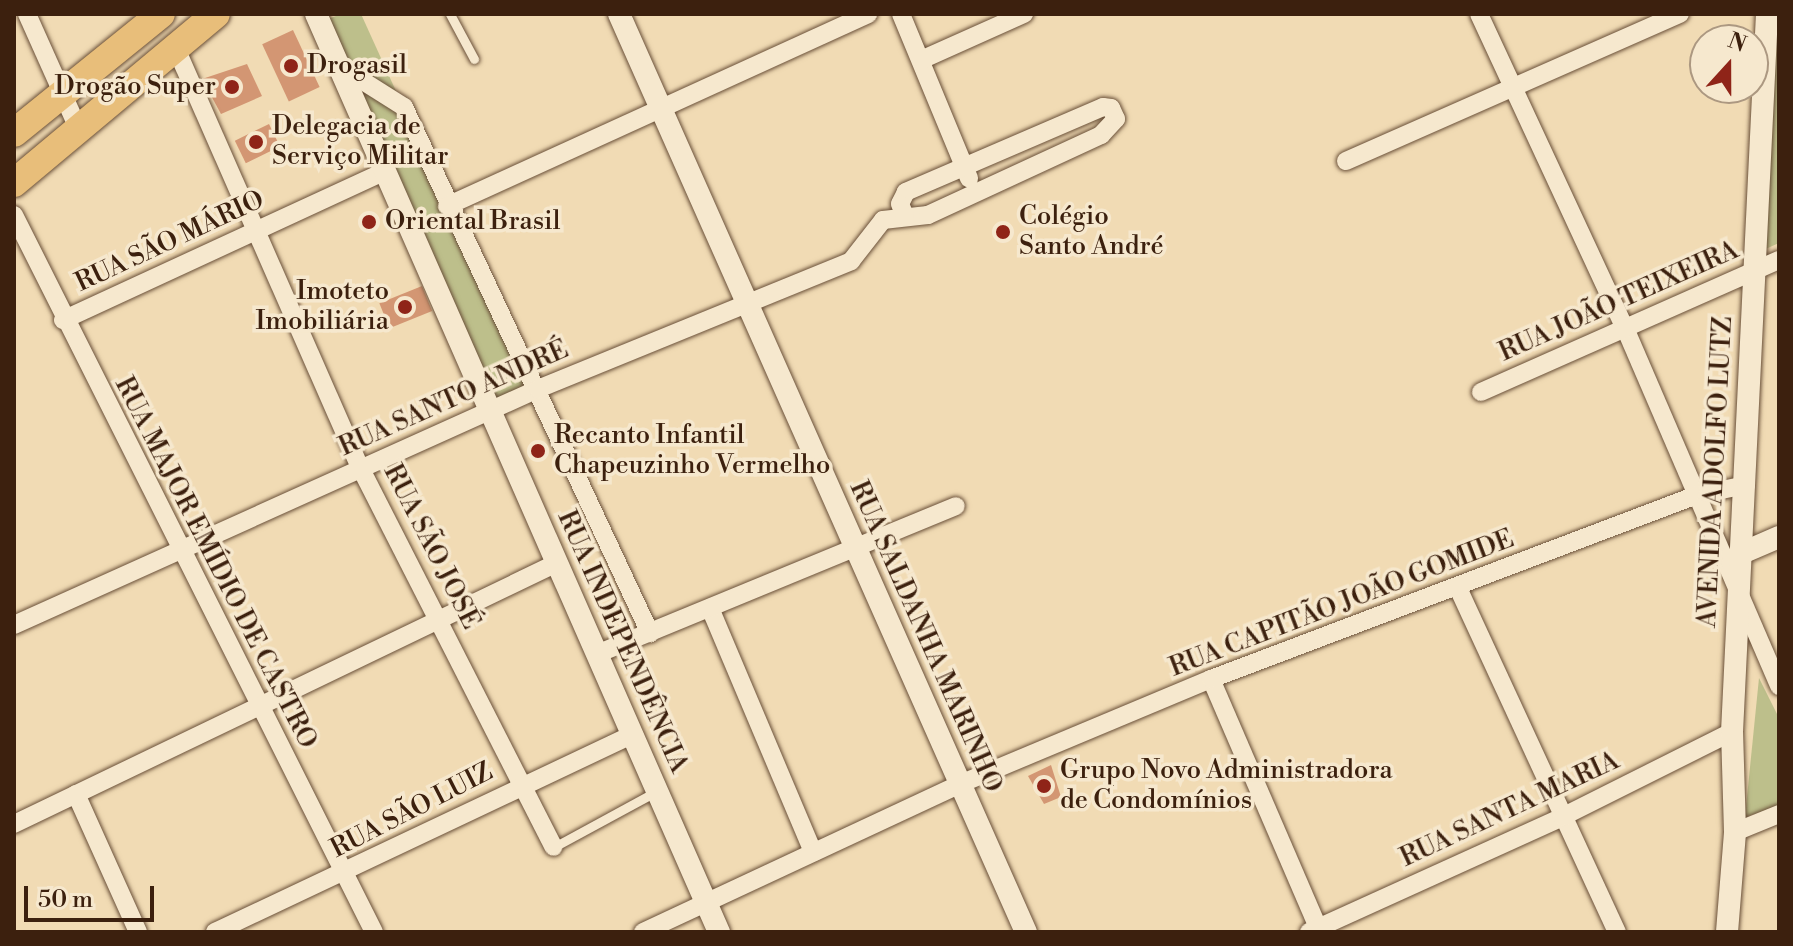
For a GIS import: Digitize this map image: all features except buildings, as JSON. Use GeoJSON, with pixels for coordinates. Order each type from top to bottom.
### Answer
{"type":"FeatureCollection","features":[{"type":"Feature","properties":{"kind":"main road"},"geometry":{"type":"LineString","coordinates":[[14,133],[161,14]]}},
{"type":"Feature","properties":{"kind":"main road"},"geometry":{"type":"LineString","coordinates":[[14,183],[77,126],[216,14]]}},
{"type":"Feature","properties":{"kind":"street"},"geometry":{"type":"LineString","coordinates":[[27,14],[77,126]]}},
{"type":"Feature","properties":{"kind":"street","name":"RUA INDEPENDÊNCIA"},"geometry":{"type":"LineString","coordinates":[[316,14],[719,932]]}},
{"type":"Feature","properties":{"kind":"street","name":"RUA SALDANHA MARINHO"},"geometry":{"type":"LineString","coordinates":[[619,14],[1026,932]]}},
{"type":"Feature","properties":{"kind":"street"},"geometry":{"type":"LineString","coordinates":[[447,206],[868,14]]}},
{"type":"Feature","properties":{"kind":"street"},"geometry":{"type":"LineString","coordinates":[[901,14],[974,192]]}},
{"type":"Feature","properties":{"kind":"street"},"geometry":{"type":"LineString","coordinates":[[921,60],[1024,14]]}},
{"type":"Feature","properties":{"kind":"street"},"geometry":{"type":"LineString","coordinates":[[1479,14],[1511,89],[1625,328],[1779,686]]}},
{"type":"Feature","properties":{"kind":"street"},"geometry":{"type":"LineString","coordinates":[[1346,161],[1680,14]]}},
{"type":"Feature","properties":{"kind":"street","name":"AVENIDA ADOLFO LUTZ"},"geometry":{"type":"LineString","coordinates":[[1727,932],[1735,832],[1732,732],[1738,589],[1746,485],[1753,271],[1767,14]]}},
{"type":"Feature","properties":{"kind":"street"},"geometry":{"type":"LineString","coordinates":[[1775,14],[1779,22]]}},
{"type":"Feature","properties":{"kind":"street","name":"RUA SÃO JOSÉ"},"geometry":{"type":"LineString","coordinates":[[175,46],[361,469],[554,847]]}},
{"type":"Feature","properties":{"kind":"street","name":"RUA INDEPENDÊNCIA"},"geometry":{"type":"LineString","coordinates":[[339,66],[404,107],[447,206],[538,389],[650,633]]}},
{"type":"Feature","properties":{"kind":"street","name":"RUA SANTO ANDRÉ"},"geometry":{"type":"LineString","coordinates":[[14,625],[538,389],[851,261],[883,220],[928,215],[1101,135],[1116,119],[1111,108],[1103,107],[906,192],[900,204],[905,216]]}},
{"type":"Feature","properties":{"kind":"street"},"geometry":{"type":"LineString","coordinates":[[1044,133],[1052,157]]}},
{"type":"Feature","properties":{"kind":"street"},"geometry":{"type":"LineString","coordinates":[[998,154],[1008,177]]}},
{"type":"Feature","properties":{"kind":"street","name":"RUA SÃO MÁRIO"},"geometry":{"type":"LineString","coordinates":[[63,320],[385,171]]}},
{"type":"Feature","properties":{"kind":"street","name":"RUA MAJOR EMÍDIO DE CASTRO"},"geometry":{"type":"LineString","coordinates":[[14,215],[63,320],[374,932]]}},
{"type":"Feature","properties":{"kind":"street","name":"RUA JOÃO TEIXEIRA"},"geometry":{"type":"LineString","coordinates":[[1481,392],[1779,260]]}},
{"type":"Feature","properties":{"kind":"street","name":"RUA CAPITÃO JOÃO GOMIDE"},"geometry":{"type":"LineString","coordinates":[[643,932],[960,784],[1211,679],[1697,495],[1746,485]]}},
{"type":"Feature","properties":{"kind":"street"},"geometry":{"type":"LineString","coordinates":[[597,654],[956,506]]}},
{"type":"Feature","properties":{"kind":"street"},"geometry":{"type":"LineString","coordinates":[[1742,553],[1779,537]]}},
{"type":"Feature","properties":{"kind":"street"},"geometry":{"type":"LineString","coordinates":[[14,824],[557,563]]}},
{"type":"Feature","properties":{"kind":"street"},"geometry":{"type":"LineString","coordinates":[[1458,588],[1617,932]]}},
{"type":"Feature","properties":{"kind":"street"},"geometry":{"type":"LineString","coordinates":[[710,608],[813,852]]}},
{"type":"Feature","properties":{"kind":"street"},"geometry":{"type":"LineString","coordinates":[[1211,679],[1316,931]]}},
{"type":"Feature","properties":{"kind":"street","name":"RUA SANTA MARIA"},"geometry":{"type":"LineString","coordinates":[[1316,931],[1562,817],[1732,732]]}},
{"type":"Feature","properties":{"kind":"street","name":"RUA SÃO LUIZ"},"geometry":{"type":"LineString","coordinates":[[215,932],[344,875],[523,785],[632,735]]}},
{"type":"Feature","properties":{"kind":"street"},"geometry":{"type":"LineString","coordinates":[[76,794],[138,932]]}},
{"type":"Feature","properties":{"kind":"street"},"geometry":{"type":"LineString","coordinates":[[1735,832],[1779,814]]}},
{"type":"Feature","properties":{"kind":"lane"},"geometry":{"type":"LineString","coordinates":[[450,14],[474,59]]}},
{"type":"Feature","properties":{"kind":"lane"},"geometry":{"type":"LineString","coordinates":[[554,847],[657,791]]}},
{"type":"Feature","properties":{"kind":"green space"},"geometry":{"type":"Polygon","coordinates":[[[341,14],[361,14],[400,100],[349,64],[328,19],[341,14]]]}},
{"type":"Feature","properties":{"kind":"green space"},"geometry":{"type":"Polygon","coordinates":[[[1774,29],[1779,39],[1779,243],[1761,251],[1774,29]]]}},
{"type":"Feature","properties":{"kind":"green space"},"geometry":{"type":"Polygon","coordinates":[[[348,76],[399,108],[533,390],[496,409],[348,76]]]}},
{"type":"Feature","properties":{"kind":"green space"},"geometry":{"type":"Polygon","coordinates":[[[1759,678],[1779,718],[1779,806],[1745,817],[1759,678]]]}},
{"type":"Feature","properties":{"kind":"place","name":"Drogasil"},"geometry":{"type":"Point","coordinates":[291,66]}},
{"type":"Feature","properties":{"kind":"place","name":"Drogão Super"},"geometry":{"type":"Point","coordinates":[232,87]}},
{"type":"Feature","properties":{"kind":"place","name":"Delegacia de Serviço Militar"},"geometry":{"type":"Point","coordinates":[256,142]}},
{"type":"Feature","properties":{"kind":"place","name":"Oriental Brasil"},"geometry":{"type":"Point","coordinates":[369,222]}},
{"type":"Feature","properties":{"kind":"place","name":"Colégio Santo André"},"geometry":{"type":"Point","coordinates":[1003,232]}},
{"type":"Feature","properties":{"kind":"place","name":"Imoteto Imobiliária"},"geometry":{"type":"Point","coordinates":[405,307]}},
{"type":"Feature","properties":{"kind":"place","name":"Recanto Infantil Chapeuzinho Vermelho"},"geometry":{"type":"Point","coordinates":[538,451]}},
{"type":"Feature","properties":{"kind":"place","name":"Grupo Novo Administradora de Condomínios"},"geometry":{"type":"Point","coordinates":[1044,786]}}]}
